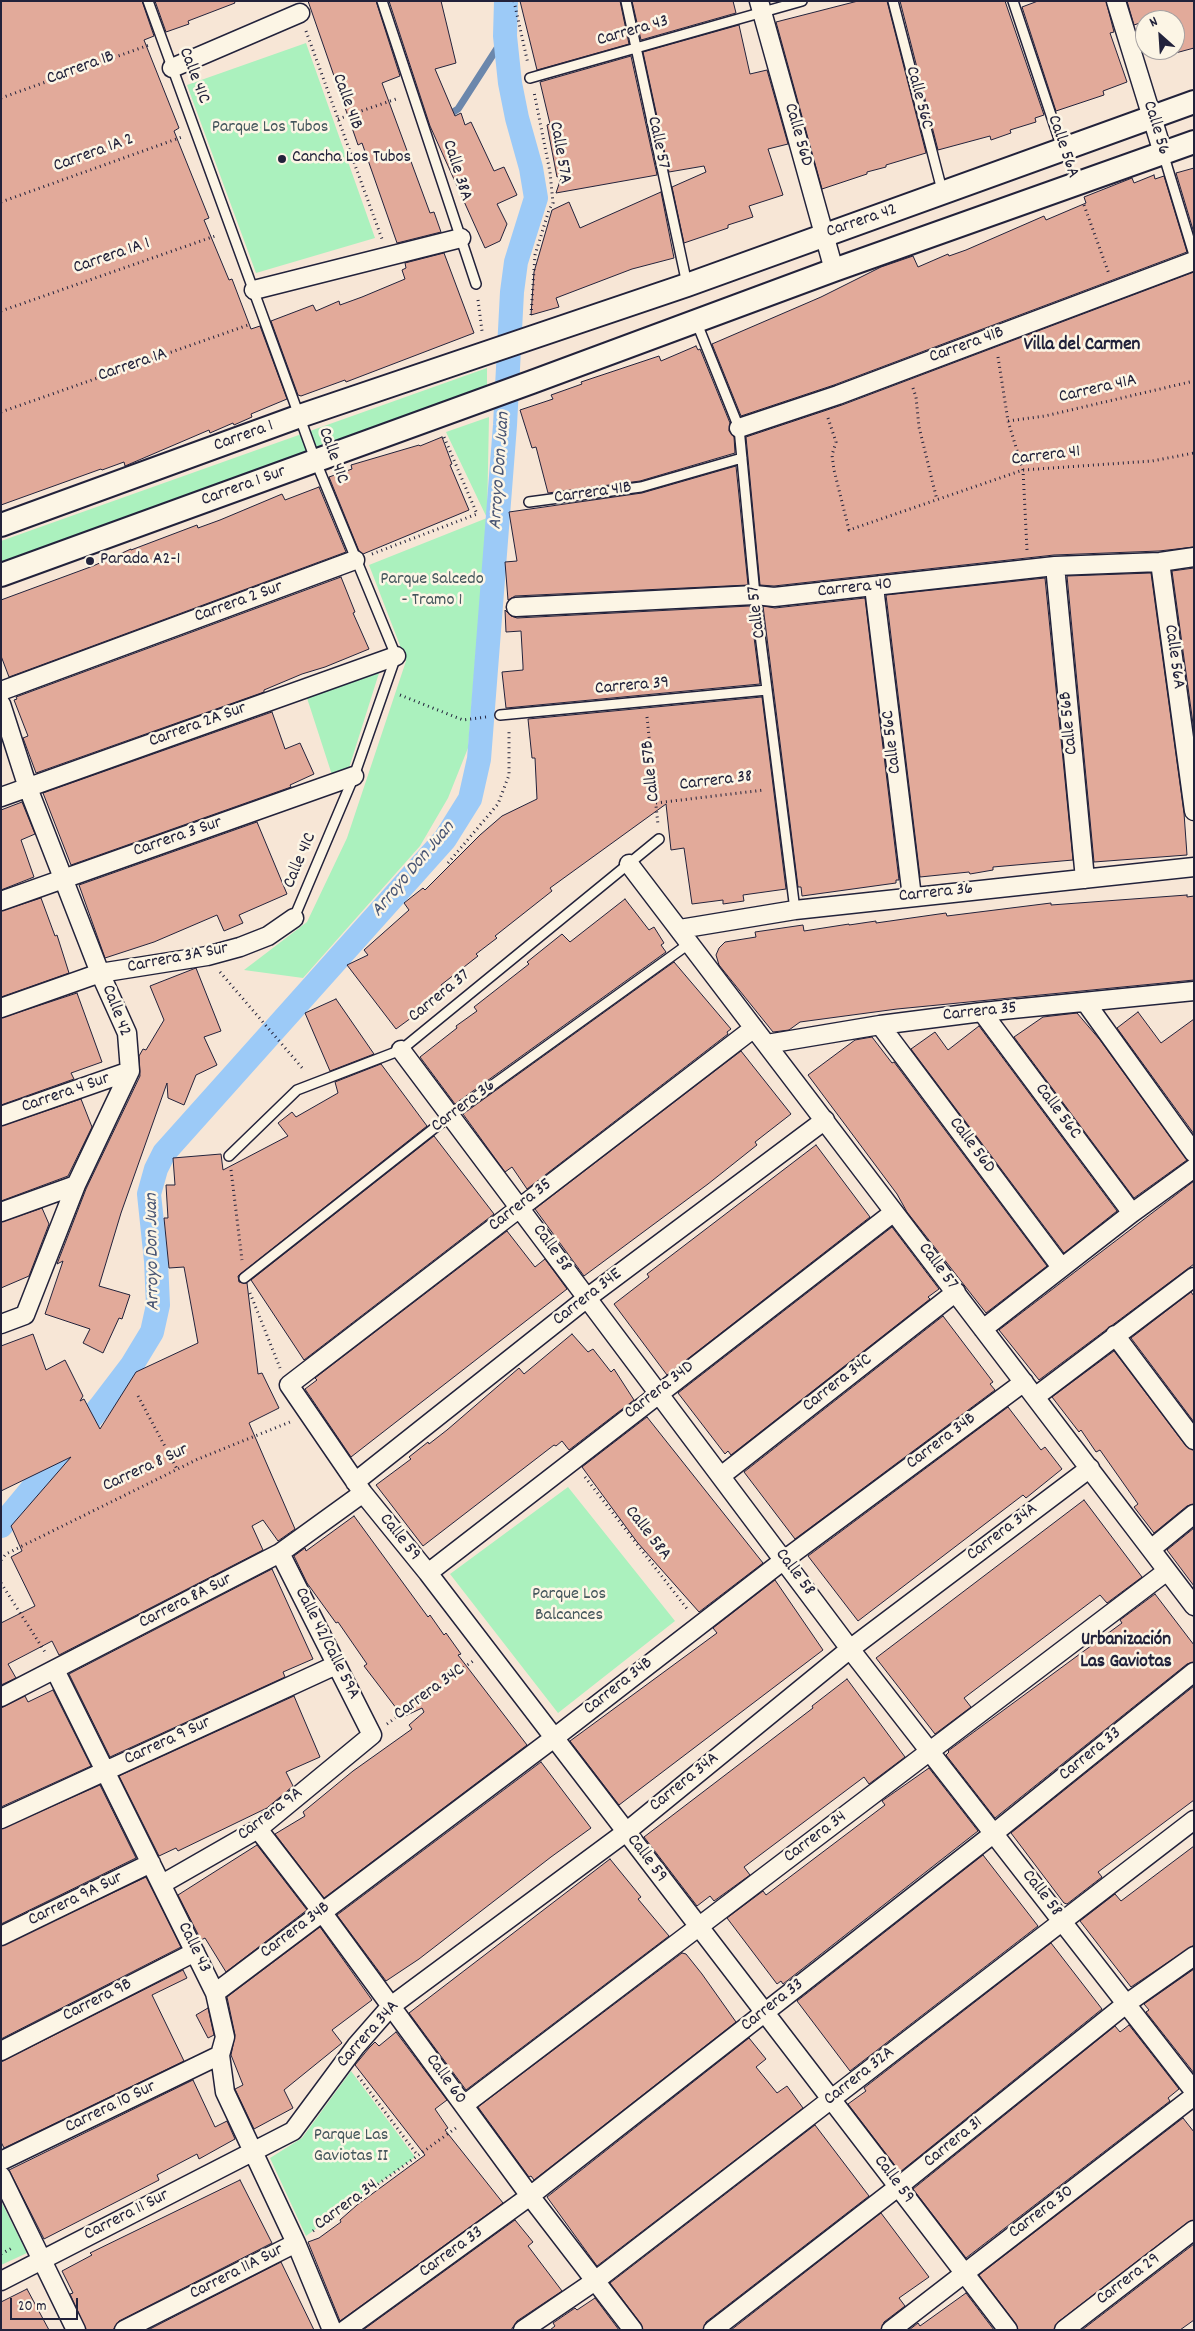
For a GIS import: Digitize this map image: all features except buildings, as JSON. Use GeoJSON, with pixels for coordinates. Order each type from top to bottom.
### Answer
{"type":"FeatureCollection","features":[{"type":"Feature","properties":{"kind":"street","name":"Calle 56"},"geometry":{"type":"LineString","coordinates":[[1116,1],[1163,153]]}},
{"type":"Feature","properties":{"kind":"street"},"geometry":{"type":"LineString","coordinates":[[172,68],[300,7]]}},
{"type":"Feature","properties":{"kind":"street","name":"Calle 56D"},"geometry":{"type":"LineString","coordinates":[[760,7],[834,270]]}},
{"type":"Feature","properties":{"kind":"street","name":"Carrera 42"},"geometry":{"type":"LineString","coordinates":[[486,354],[943,194],[1194,102]]}},
{"type":"Feature","properties":{"kind":"street","name":"Carrera 42"},"geometry":{"type":"LineString","coordinates":[[487,398],[834,270],[1194,142]]}},
{"type":"Feature","properties":{"kind":"street"},"geometry":{"type":"LineString","coordinates":[[254,290],[461,238]]}},
{"type":"Feature","properties":{"kind":"street","name":"Carrera 41B"},"geometry":{"type":"LineString","coordinates":[[739,428],[821,400],[1194,262]]}},
{"type":"Feature","properties":{"kind":"street","name":"Carrera 1"},"geometry":{"type":"LineString","coordinates":[[1,525],[300,416],[486,354]]}},
{"type":"Feature","properties":{"kind":"street","name":"Carrera 1 Sur"},"geometry":{"type":"LineString","coordinates":[[1,575],[316,462],[487,398]]}},
{"type":"Feature","properties":{"kind":"street","name":"Carrera 40"},"geometry":{"type":"LineString","coordinates":[[516,607],[755,595],[774,597],[1055,566],[1160,562],[1194,557]]}},
{"type":"Feature","properties":{"kind":"street","name":"Carrera 2 Sur"},"geometry":{"type":"LineString","coordinates":[[1,691],[355,560]]}},
{"type":"Feature","properties":{"kind":"street","name":"Calle 56A"},"geometry":{"type":"LineString","coordinates":[[1160,562],[1194,811]]}},
{"type":"Feature","properties":{"kind":"street","name":"Calle 56B"},"geometry":{"type":"LineString","coordinates":[[1055,566],[1085,879]]}},
{"type":"Feature","properties":{"kind":"street","name":"Calle 56C"},"geometry":{"type":"LineString","coordinates":[[874,587],[912,897]]}},
{"type":"Feature","properties":{"kind":"street","name":"Carrera 2A Sur"},"geometry":{"type":"LineString","coordinates":[[1,797],[396,656]]}},
{"type":"Feature","properties":{"kind":"street","name":"Calle 42"},"geometry":{"type":"LineString","coordinates":[[1,704],[28,788],[100,973],[127,1033],[130,1071],[76,1185],[26,1315],[1,1324]]}},
{"type":"Feature","properties":{"kind":"street","name":"Carrera 3 Sur"},"geometry":{"type":"LineString","coordinates":[[1,901],[354,776]]}},
{"type":"Feature","properties":{"kind":"street"},"geometry":{"type":"LineString","coordinates":[[630,864],[680,929]]}},
{"type":"Feature","properties":{"kind":"street","name":"Carrera 36"},"geometry":{"type":"LineString","coordinates":[[680,929],[795,910],[1194,867]]}},
{"type":"Feature","properties":{"kind":"street","name":"Carrera 3A Sur"},"geometry":{"type":"LineString","coordinates":[[1,1008],[100,973],[207,956],[268,936],[294,918]]}},
{"type":"Feature","properties":{"kind":"street","name":"Calle 57"},"geometry":{"type":"LineString","coordinates":[[680,929],[1194,1606]]}},
{"type":"Feature","properties":{"kind":"street","name":"Carrera 35"},"geometry":{"type":"LineString","coordinates":[[767,1044],[880,1025],[982,1012],[1194,991]]}},
{"type":"Feature","properties":{"kind":"street"},"geometry":{"type":"LineString","coordinates":[[1086,1003],[1194,1153]]}},
{"type":"Feature","properties":{"kind":"street","name":"Calle 56C"},"geometry":{"type":"LineString","coordinates":[[982,1012],[1132,1213]]}},
{"type":"Feature","properties":{"kind":"street","name":"Calle 56D"},"geometry":{"type":"LineString","coordinates":[[880,1025],[1061,1267]]}},
{"type":"Feature","properties":{"kind":"street","name":"Carrera 35"},"geometry":{"type":"LineString","coordinates":[[289,1385],[754,1028]]}},
{"type":"Feature","properties":{"kind":"street","name":"Calle 58"},"geometry":{"type":"LineString","coordinates":[[401,1050],[520,1206],[850,1649],[1194,2091]]}},
{"type":"Feature","properties":{"kind":"street","name":"Carrera 4 Sur"},"geometry":{"type":"LineString","coordinates":[[1,1116],[130,1071]]}},
{"type":"Feature","properties":{"kind":"street","name":"Carrera 34E"},"geometry":{"type":"LineString","coordinates":[[359,1488],[587,1298],[825,1120]]}},
{"type":"Feature","properties":{"kind":"street"},"geometry":{"type":"LineString","coordinates":[[983,1329],[1061,1267],[1194,1168]]}},
{"type":"Feature","properties":{"kind":"street"},"geometry":{"type":"LineString","coordinates":[[1,1212],[76,1185]]}},
{"type":"Feature","properties":{"kind":"street","name":"Carrera 34D"},"geometry":{"type":"LineString","coordinates":[[428,1573],[659,1392],[894,1212]]}},
{"type":"Feature","properties":{"kind":"street"},"geometry":{"type":"LineString","coordinates":[[1035,1397],[1194,1277]]}},
{"type":"Feature","properties":{"kind":"street","name":"Carrera 34C"},"geometry":{"type":"LineString","coordinates":[[721,1476],[956,1292]]}},
{"type":"Feature","properties":{"kind":"street"},"geometry":{"type":"LineString","coordinates":[[1115,1335],[1194,1440]]}},
{"type":"Feature","properties":{"kind":"street","name":"Carrera 34B"},"geometry":{"type":"LineString","coordinates":[[215,1993],[554,1738],[784,1560],[1024,1382]]}},
{"type":"Feature","properties":{"kind":"street","name":"Calle 59"},"geometry":{"type":"LineString","coordinates":[[289,1385],[359,1488],[428,1573],[1008,2330]]}},
{"type":"Feature","properties":{"kind":"street","name":"Carrera 34A"},"geometry":{"type":"LineString","coordinates":[[253,2153],[293,2130],[346,2059],[391,2006],[626,1832],[850,1649],[1090,1468]]}},
{"type":"Feature","properties":{"kind":"street","name":"Carrera 8A Sur"},"geometry":{"type":"LineString","coordinates":[[1,1697],[280,1553],[359,1488]]}},
{"type":"Feature","properties":{"kind":"street"},"geometry":{"type":"LineString","coordinates":[[1151,1549],[1194,1514]]}},
{"type":"Feature","properties":{"kind":"street","name":"Calle 42/Calle 59A"},"geometry":{"type":"LineString","coordinates":[[280,1553],[372,1735]]}},
{"type":"Feature","properties":{"kind":"street","name":"Carrera 34"},"geometry":{"type":"LineString","coordinates":[[468,2111],[698,1927],[1167,1571]]}},
{"type":"Feature","properties":{"kind":"street","name":"Carrera 9 Sur"},"geometry":{"type":"LineString","coordinates":[[1,1819],[336,1665]]}},
{"type":"Feature","properties":{"kind":"street","name":"Calle 43"},"geometry":{"type":"LineString","coordinates":[[55,1670],[215,1993],[224,2037],[220,2054],[225,2092],[296,2243],[332,2330]]}},
{"type":"Feature","properties":{"kind":"street","name":"Carrera 33"},"geometry":{"type":"LineString","coordinates":[[345,2330],[530,2196],[994,1834],[1194,1672]]}},
{"type":"Feature","properties":{"kind":"street","name":"Carrera 9A"},"geometry":{"type":"LineString","coordinates":[[162,1884],[258,1829],[372,1735]]}},
{"type":"Feature","properties":{"kind":"street","name":"Carrera 32A"},"geometry":{"type":"LineString","coordinates":[[523,2330],[596,2280],[1061,1920],[1194,1820]]}},
{"type":"Feature","properties":{"kind":"street","name":"Calle 60"},"geometry":{"type":"LineString","coordinates":[[258,1829],[322,1912],[530,2196],[633,2330]]}},
{"type":"Feature","properties":{"kind":"street","name":"Carrera 9A Sur"},"geometry":{"type":"LineString","coordinates":[[1,1936],[151,1863]]}},
{"type":"Feature","properties":{"kind":"street","name":"Carrera 9B"},"geometry":{"type":"LineString","coordinates":[[1,2051],[195,1952]]}},
{"type":"Feature","properties":{"kind":"street","name":"Carrera 31"},"geometry":{"type":"LineString","coordinates":[[713,2330],[898,2187],[1126,2004],[1194,1956]]}},
{"type":"Feature","properties":{"kind":"street","name":"Carrera 10 Sur"},"geometry":{"type":"LineString","coordinates":[[1,2161],[220,2054]]}},
{"type":"Feature","properties":{"kind":"street","name":"Carrera 30"},"geometry":{"type":"LineString","coordinates":[[891,2330],[1194,2096]]}},
{"type":"Feature","properties":{"kind":"street","name":"Carrera 11 Sur"},"geometry":{"type":"LineString","coordinates":[[1,2281],[253,2153]]}},
{"type":"Feature","properties":{"kind":"street"},"geometry":{"type":"LineString","coordinates":[[1,2176],[76,2330]]}},
{"type":"Feature","properties":{"kind":"street","name":"Carrera 29"},"geometry":{"type":"LineString","coordinates":[[1064,2330],[1194,2230]]}},
{"type":"Feature","properties":{"kind":"street","name":"Carrera 11A Sur"},"geometry":{"type":"LineString","coordinates":[[124,2330],[296,2243]]}},
{"type":"Feature","properties":{"kind":"lane","name":"Calle 41C"},"geometry":{"type":"LineString","coordinates":[[148,1],[316,462],[396,656],[383,688],[354,776],[294,918]]}},
{"type":"Feature","properties":{"kind":"lane","name":"Calle 38A"},"geometry":{"type":"LineString","coordinates":[[382,1],[476,284]]}},
{"type":"Feature","properties":{"kind":"lane","name":"Calle 57"},"geometry":{"type":"LineString","coordinates":[[626,1],[687,285]]}},
{"type":"Feature","properties":{"kind":"lane","name":"Carrera 43"},"geometry":{"type":"LineString","coordinates":[[530,78],[637,48],[760,7],[802,1]]}},
{"type":"Feature","properties":{"kind":"lane","name":"Calle 56C"},"geometry":{"type":"LineString","coordinates":[[893,1],[943,194]]}},
{"type":"Feature","properties":{"kind":"lane","name":"Calle 56A"},"geometry":{"type":"LineString","coordinates":[[1013,1],[1063,150]]}},
{"type":"Feature","properties":{"kind":"lane","name":"Calle 56"},"geometry":{"type":"LineString","coordinates":[[1163,153],[1194,255]]}},
{"type":"Feature","properties":{"kind":"lane","name":"Calle 57"},"geometry":{"type":"LineString","coordinates":[[696,321],[739,428],[755,595],[795,910]]}},
{"type":"Feature","properties":{"kind":"lane","name":"Carrera 41B"},"geometry":{"type":"LineString","coordinates":[[529,502],[641,487],[742,458]]}},
{"type":"Feature","properties":{"kind":"lane","name":"Carrera 39"},"geometry":{"type":"LineString","coordinates":[[504,715],[767,690]]}},
{"type":"Feature","properties":{"kind":"lane","name":"Carrera 37"},"geometry":{"type":"LineString","coordinates":[[229,1156],[297,1090],[401,1050],[659,840]]}},
{"type":"Feature","properties":{"kind":"lane","name":"Carrera 36"},"geometry":{"type":"LineString","coordinates":[[244,1278],[451,1115],[690,943]]}},
{"type":"Feature","properties":{"kind":"path","name":"Calle 57A"},"geometry":{"type":"LineString","coordinates":[[514,1],[550,172],[553,203],[535,255],[532,279],[530,338]]}},
{"type":"Feature","properties":{"kind":"path","name":"Calle 41B"},"geometry":{"type":"LineString","coordinates":[[300,7],[338,120],[388,256]]}},
{"type":"Feature","properties":{"kind":"path","name":"Carrera 1B"},"geometry":{"type":"LineString","coordinates":[[1,98],[162,40]]}},
{"type":"Feature","properties":{"kind":"path"},"geometry":{"type":"LineString","coordinates":[[338,120],[413,93]]}},
{"type":"Feature","properties":{"kind":"path","name":"Carrera 1A 2"},"geometry":{"type":"LineString","coordinates":[[1,202],[196,131]]}},
{"type":"Feature","properties":{"kind":"path","name":"Calle 56A"},"geometry":{"type":"LineString","coordinates":[[1075,184],[1116,291]]}},
{"type":"Feature","properties":{"kind":"path","name":"Carrera 1A 1"},"geometry":{"type":"LineString","coordinates":[[1,311],[232,230]]}},
{"type":"Feature","properties":{"kind":"path"},"geometry":{"type":"LineString","coordinates":[[476,284],[486,354]]}},
{"type":"Feature","properties":{"kind":"path","name":"Carrera 1A"},"geometry":{"type":"LineString","coordinates":[[1,412],[264,320]]}},
{"type":"Feature","properties":{"kind":"path"},"geometry":{"type":"LineString","coordinates":[[994,336],[1008,421],[1023,470],[1028,570]]}},
{"type":"Feature","properties":{"kind":"path"},"geometry":{"type":"LineString","coordinates":[[906,368],[916,397],[919,427],[937,500]]}},
{"type":"Feature","properties":{"kind":"path","name":"Carrera 41A"},"geometry":{"type":"LineString","coordinates":[[1008,421],[1045,416],[1194,381]]}},
{"type":"Feature","properties":{"kind":"path","name":"Carrera 41"},"geometry":{"type":"LineString","coordinates":[[821,400],[836,442],[832,455],[834,470],[849,530],[1023,470],[1152,461],[1194,453]]}},
{"type":"Feature","properties":{"kind":"path"},"geometry":{"type":"LineString","coordinates":[[355,560],[477,514],[436,418]]}},
{"type":"Feature","properties":{"kind":"path"},"geometry":{"type":"LineString","coordinates":[[383,688],[463,720],[504,715],[509,775],[498,804],[448,863]]}},
{"type":"Feature","properties":{"kind":"path","name":"Calle 57B"},"geometry":{"type":"LineString","coordinates":[[645,702],[659,840]]}},
{"type":"Feature","properties":{"kind":"path","name":"Carrera 38"},"geometry":{"type":"LineString","coordinates":[[656,804],[780,788]]}},
{"type":"Feature","properties":{"kind":"path"},"geometry":{"type":"LineString","coordinates":[[207,956],[314,1083]]}},
{"type":"Feature","properties":{"kind":"path"},"geometry":{"type":"LineString","coordinates":[[138,1396],[177,1469]]}},
{"type":"Feature","properties":{"kind":"path","name":"Carrera 8 Sur"},"geometry":{"type":"LineString","coordinates":[[1,1560],[6,1554],[177,1469],[268,1430],[310,1416]]}},
{"type":"Feature","properties":{"kind":"path","name":"Calle 58A"},"geometry":{"type":"LineString","coordinates":[[572,1460],[700,1624]]}},
{"type":"Feature","properties":{"kind":"path"},"geometry":{"type":"LineString","coordinates":[[1,1583],[55,1670]]}},
{"type":"Feature","properties":{"kind":"path","name":"Carrera 34C"},"geometry":{"type":"LineString","coordinates":[[372,1735],[487,1651]]}},
{"type":"Feature","properties":{"kind":"path"},"geometry":{"type":"LineString","coordinates":[[346,2059],[418,2156]]}},
{"type":"Feature","properties":{"kind":"path","name":"Carrera 34"},"geometry":{"type":"LineString","coordinates":[[296,2243],[418,2156],[468,2111]]}},
{"type":"Feature","properties":{"kind":"green space","name":"Cancha Los Tubos"},"geometry":{"type":"Polygon","coordinates":[[[306,43],[375,238],[256,273],[187,85],[306,43]]]}},
{"type":"Feature","properties":{"kind":"green space"},"geometry":{"type":"Polygon","coordinates":[[[487,368],[487,387],[1,564],[1,541],[487,368]]]}},
{"type":"Feature","properties":{"kind":"green space"},"geometry":{"type":"Polygon","coordinates":[[[489,417],[487,518],[446,432],[489,417]]]}},
{"type":"Feature","properties":{"kind":"green space","name":"Parque Salcedo - Tramo 1"},"geometry":{"type":"Polygon","coordinates":[[[487,518],[468,748],[448,798],[420,846],[303,978],[244,970],[307,922],[347,838],[406,661],[369,565],[487,518]]]}},
{"type":"Feature","properties":{"kind":"green space"},"geometry":{"type":"Polygon","coordinates":[[[379,673],[349,768],[332,775],[307,698],[379,673]]]}},
{"type":"Feature","properties":{"kind":"green space","name":"Parque Los Balcances"},"geometry":{"type":"Polygon","coordinates":[[[568,1487],[675,1621],[558,1713],[450,1574],[568,1487]]]}},
{"type":"Feature","properties":{"kind":"green space","name":"Parque Las Gaviotas II"},"geometry":{"type":"Polygon","coordinates":[[[351,2071],[415,2157],[306,2236],[270,2158],[302,2138],[351,2071]]]}},
{"type":"Feature","properties":{"kind":"green space"},"geometry":{"type":"Polygon","coordinates":[[[1,2201],[27,2253],[1,2265],[1,2201]]]}},
{"type":"Feature","properties":{"kind":"waterway","name":"Arroyo Don Juan"},"geometry":{"type":"LineString","coordinates":[[1,1526],[100,1407],[132,1365],[152,1332],[158,1305],[156,1261],[149,1194],[156,1169],[164,1153],[445,839],[470,799],[479,759],[505,425],[512,292],[516,262],[536,198],[531,168],[517,118],[510,83],[505,36],[506,1]]}},
{"type":"Feature","properties":{"kind":"waterway"},"geometry":{"type":"LineString","coordinates":[[447,116],[458,109],[505,36]]}},
{"type":"Feature","properties":{"kind":"place","name":"Cancha Los Tubos"},"geometry":{"type":"Point","coordinates":[282,159]}},
{"type":"Feature","properties":{"kind":"place","name":"Parada A2-1"},"geometry":{"type":"Point","coordinates":[90,561]}},
{"type":"Feature","properties":{"kind":"district","name":"Villa del Carmen"},"geometry":{"type":"Point","coordinates":[1082,346]}},
{"type":"Feature","properties":{"kind":"district","name":"Urbanización Las Gaviotas"},"geometry":{"type":"Point","coordinates":[1126,1652]}},
{"type":"Feature","properties":{"kind":"park label","name":"Parque Los Tubos"},"geometry":{"type":"Point","coordinates":[270,129]}}]}
